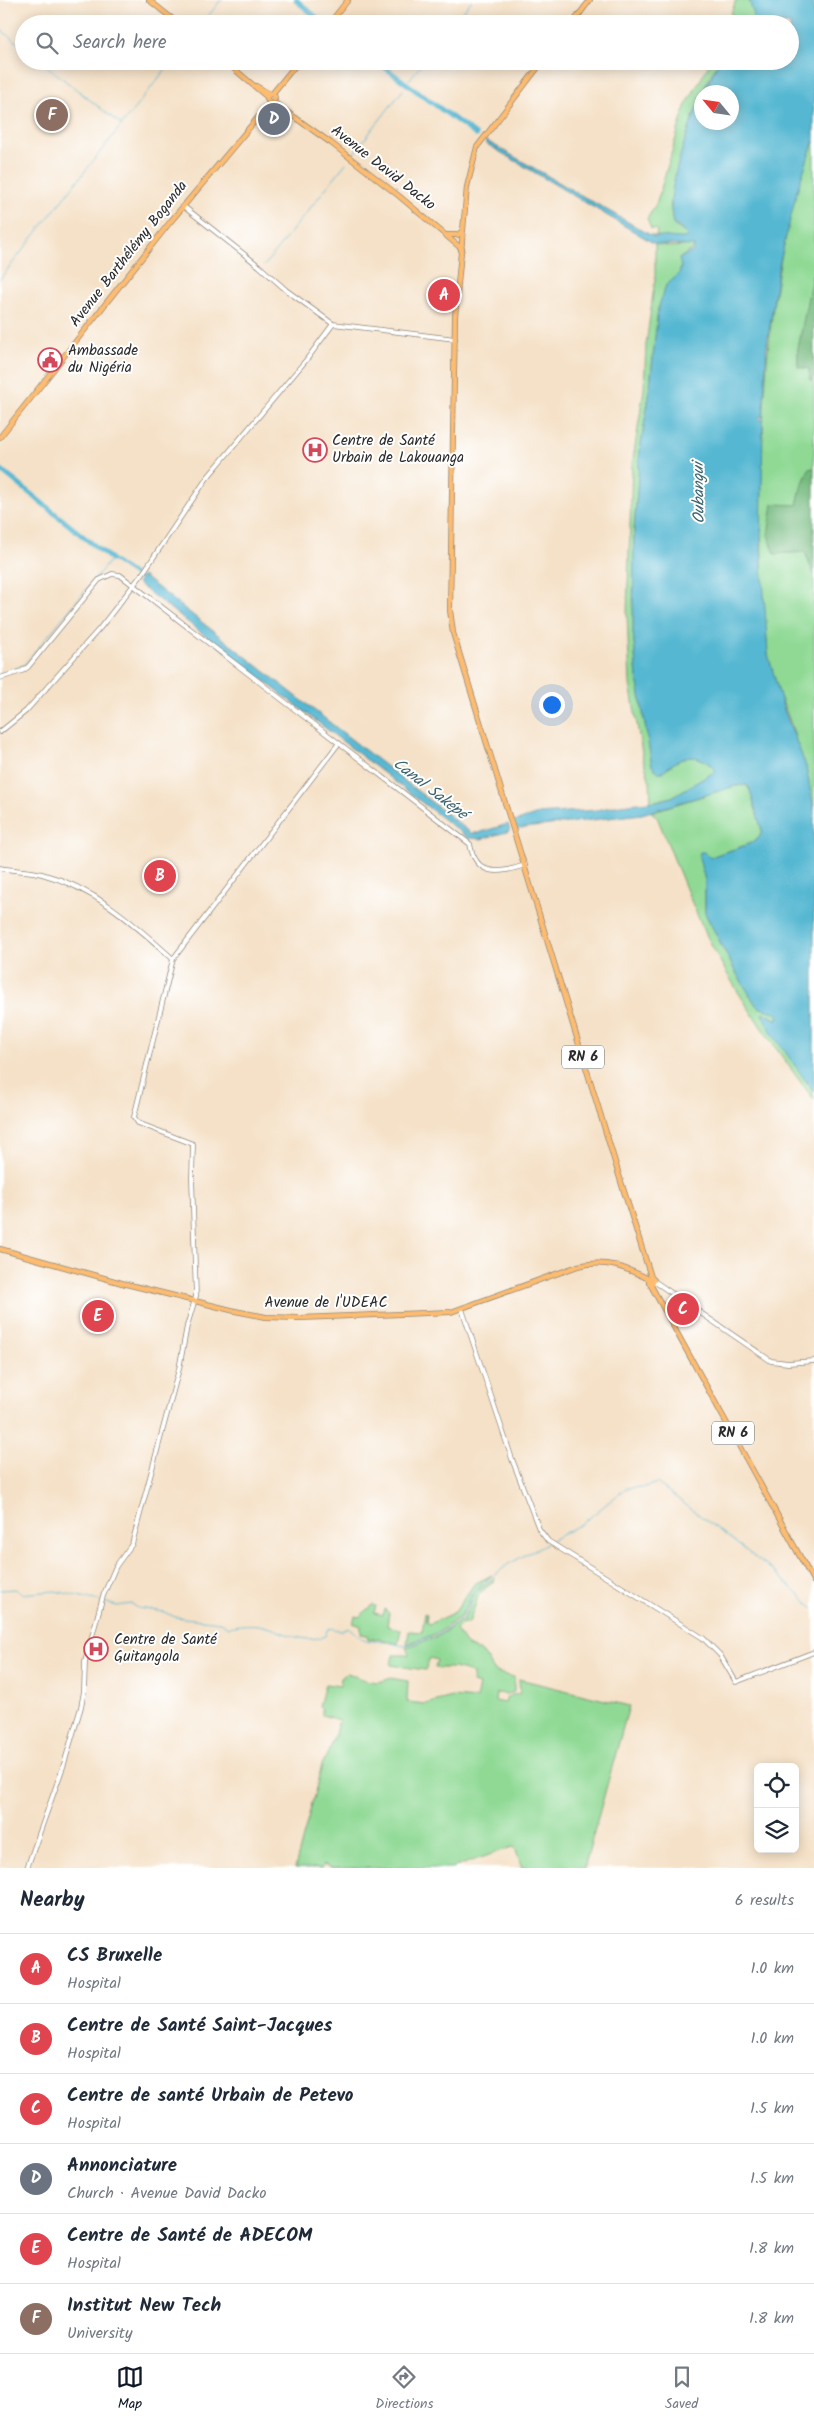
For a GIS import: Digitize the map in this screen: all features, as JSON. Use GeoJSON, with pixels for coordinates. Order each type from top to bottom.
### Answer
{"type":"FeatureCollection","features":[{"type":"Feature","properties":{"kind":"main road"},"geometry":{"type":"LineString","coordinates":[[149,0],[168,15]]}},
{"type":"Feature","properties":{"kind":"main road"},"geometry":{"type":"LineString","coordinates":[[336,15],[348,0]]}},
{"type":"Feature","properties":{"kind":"main road"},"geometry":{"type":"LineString","coordinates":[[579,15],[590,0]]}},
{"type":"Feature","properties":{"kind":"main road","name":"Avenue David Dacko"},"geometry":{"type":"LineString","coordinates":[[236,70],[447,235],[462,249]]}},
{"type":"Feature","properties":{"kind":"main road","name":"Avenue Barthélémy Boganda"},"geometry":{"type":"LineString","coordinates":[[0,437],[292,70]]}},
{"type":"Feature","properties":{"kind":"main road","name":"RN 6"},"geometry":{"type":"LineString","coordinates":[[536,70],[477,147],[467,187],[455,339],[450,622],[658,1300],[814,1582]]}},
{"type":"Feature","properties":{"kind":"main road"},"geometry":{"type":"LineString","coordinates":[[447,235],[455,236],[463,230]]}},
{"type":"Feature","properties":{"kind":"main road","name":"Avenue de I'UDEAC"},"geometry":{"type":"LineString","coordinates":[[0,1248],[194,1301],[259,1315],[300,1318],[423,1315],[462,1308],[589,1263],[603,1262],[651,1280]]}},
{"type":"Feature","properties":{"kind":"street"},"geometry":{"type":"LineString","coordinates":[[182,206],[259,266],[286,290],[333,324],[455,339]]}},
{"type":"Feature","properties":{"kind":"street"},"geometry":{"type":"LineString","coordinates":[[0,732],[26,711],[100,628],[143,573],[207,478],[307,359],[333,324]]}},
{"type":"Feature","properties":{"kind":"street"},"geometry":{"type":"LineString","coordinates":[[0,678],[22,671],[28,666],[104,576],[120,575],[470,844],[474,857],[483,868],[504,872],[524,865]]}},
{"type":"Feature","properties":{"kind":"street"},"geometry":{"type":"LineString","coordinates":[[27,1868],[55,1793],[73,1734],[84,1692],[85,1662],[103,1596],[116,1566],[132,1544],[180,1369],[187,1326],[197,1289],[192,1178],[193,1144],[138,1122],[134,1116],[173,959],[339,744]]}},
{"type":"Feature","properties":{"kind":"street"},"geometry":{"type":"LineString","coordinates":[[0,868],[40,873],[92,894],[122,914],[173,959]]}},
{"type":"Feature","properties":{"kind":"street"},"geometry":{"type":"LineString","coordinates":[[651,1280],[771,1361],[788,1363],[814,1360]]}},
{"type":"Feature","properties":{"kind":"street"},"geometry":{"type":"LineString","coordinates":[[462,1308],[512,1458],[539,1529],[550,1542],[703,1638],[720,1656],[736,1682],[814,1652]]}},
{"type":"Feature","properties":{"kind":"green space"},"geometry":{"type":"Polygon","coordinates":[[[736,0],[749,0],[754,15],[730,15],[736,0]]]}},
{"type":"Feature","properties":{"kind":"green space"},"geometry":{"type":"Polygon","coordinates":[[[706,70],[714,70],[706,85],[697,85],[706,70]]]}},
{"type":"Feature","properties":{"kind":"green space"},"geometry":{"type":"Polygon","coordinates":[[[694,91],[694,115],[683,146],[670,202],[673,225],[690,236],[681,239],[656,236],[657,230],[651,229],[647,219],[657,202],[685,107],[694,91]]]}},
{"type":"Feature","properties":{"kind":"green space"},"geometry":{"type":"Polygon","coordinates":[[[814,141],[814,276],[798,349],[798,367],[809,369],[810,380],[814,380],[814,468],[809,469],[801,488],[797,505],[775,554],[805,552],[814,575],[814,810],[794,733],[775,684],[768,654],[762,556],[762,458],[769,337],[774,297],[790,218],[814,141]]]}},
{"type":"Feature","properties":{"kind":"green space"},"geometry":{"type":"Polygon","coordinates":[[[655,244],[674,247],[693,245],[694,248],[680,258],[681,267],[678,277],[666,285],[658,309],[649,396],[640,450],[634,531],[633,631],[637,677],[652,766],[663,772],[683,758],[696,757],[709,764],[716,771],[672,797],[651,802],[650,782],[643,759],[630,684],[627,614],[632,466],[644,389],[646,345],[655,279],[655,244]]]}},
{"type":"Feature","properties":{"kind":"green space"},"geometry":{"type":"Polygon","coordinates":[[[812,276],[814,276],[814,380],[810,380],[809,369],[798,367],[798,349],[812,276]]]}},
{"type":"Feature","properties":{"kind":"green space"},"geometry":{"type":"Polygon","coordinates":[[[814,468],[814,575],[805,552],[775,554],[768,535],[773,504],[797,505],[801,488],[809,469],[814,468]]]}},
{"type":"Feature","properties":{"kind":"green space"},"geometry":{"type":"Polygon","coordinates":[[[746,785],[753,795],[762,831],[759,836],[748,844],[710,858],[705,854],[699,858],[705,880],[705,913],[734,969],[756,1005],[779,1016],[777,1020],[765,1013],[775,1036],[807,1080],[814,1100],[762,1029],[716,954],[685,886],[657,817],[651,812],[735,786],[746,785]]]}},
{"type":"Feature","properties":{"kind":"green space"},"geometry":{"type":"Polygon","coordinates":[[[492,1575],[474,1591],[461,1616],[438,1633],[407,1644],[409,1631],[422,1632],[425,1613],[427,1614],[426,1622],[429,1624],[455,1612],[474,1584],[492,1575]]]}},
{"type":"Feature","properties":{"kind":"green space"},"geometry":{"type":"Polygon","coordinates":[[[494,1578],[495,1580],[479,1594],[469,1623],[463,1623],[456,1630],[466,1645],[484,1654],[495,1672],[514,1677],[514,1692],[509,1694],[496,1693],[495,1701],[505,1703],[507,1697],[520,1693],[519,1679],[629,1706],[584,1868],[522,1868],[515,1848],[512,1847],[452,1868],[332,1868],[324,1864],[322,1868],[295,1868],[322,1765],[332,1744],[339,1720],[322,1715],[322,1708],[319,1706],[325,1684],[340,1686],[341,1678],[347,1673],[374,1682],[390,1678],[408,1681],[407,1702],[426,1704],[452,1697],[476,1699],[479,1685],[473,1683],[473,1673],[454,1668],[435,1668],[437,1660],[430,1658],[425,1670],[391,1665],[393,1655],[409,1655],[406,1647],[437,1637],[463,1619],[475,1593],[494,1578]]]}},
{"type":"Feature","properties":{"kind":"green space"},"geometry":{"type":"Polygon","coordinates":[[[373,1605],[376,1606],[374,1613],[383,1615],[385,1609],[389,1613],[387,1626],[401,1629],[398,1644],[378,1638],[368,1640],[367,1635],[361,1634],[361,1626],[353,1623],[355,1616],[359,1617],[373,1605]]]}},
{"type":"Feature","properties":{"kind":"water","name":"Oubangui"},"geometry":{"type":"Polygon","coordinates":[[[749,0],[814,0],[814,140],[797,191],[778,270],[767,345],[763,418],[760,416],[759,418],[763,420],[761,548],[768,654],[783,707],[806,766],[814,810],[814,1092],[773,1035],[762,1014],[764,1013],[777,1020],[779,1016],[756,1005],[734,969],[705,913],[705,880],[699,858],[700,852],[704,852],[710,858],[754,841],[762,831],[749,787],[746,785],[735,786],[642,814],[517,829],[514,822],[538,814],[596,810],[657,801],[672,797],[716,771],[703,760],[690,757],[676,762],[663,772],[658,772],[652,766],[637,677],[633,631],[634,531],[640,450],[649,396],[658,309],[666,285],[679,274],[681,267],[679,259],[693,251],[694,246],[655,244],[485,143],[487,141],[654,237],[688,237],[680,228],[673,224],[671,209],[672,193],[679,159],[694,115],[694,130],[739,130],[739,85],[707,85],[714,70],[799,70],[799,15],[754,15],[749,0]]]}},
{"type":"Feature","properties":{"kind":"water"},"geometry":{"type":"Polygon","coordinates":[[[143,576],[471,833],[478,833],[508,824],[510,831],[481,839],[468,838],[137,583],[143,576]]]}},
{"type":"Feature","properties":{"kind":"waterway"},"geometry":{"type":"LineString","coordinates":[[209,15],[221,0]]}},
{"type":"Feature","properties":{"kind":"waterway"},"geometry":{"type":"LineString","coordinates":[[296,0],[314,15]]}},
{"type":"Feature","properties":{"kind":"waterway"},"geometry":{"type":"LineString","coordinates":[[461,15],[472,0]]}},
{"type":"Feature","properties":{"kind":"waterway"},"geometry":{"type":"LineString","coordinates":[[0,29],[15,41]]}},
{"type":"Feature","properties":{"kind":"waterway"},"geometry":{"type":"LineString","coordinates":[[52,70],[122,125]]}},
{"type":"Feature","properties":{"kind":"waterway"},"geometry":{"type":"LineString","coordinates":[[0,279],[165,70]]}},
{"type":"Feature","properties":{"kind":"waterway"},"geometry":{"type":"LineString","coordinates":[[388,70],[476,135]]}},
{"type":"Feature","properties":{"kind":"waterway"},"geometry":{"type":"LineString","coordinates":[[409,80],[417,70]]}},
{"type":"Feature","properties":{"kind":"waterway"},"geometry":{"type":"LineString","coordinates":[[353,154],[403,90]]}},
{"type":"Feature","properties":{"kind":"waterway"},"geometry":{"type":"LineString","coordinates":[[264,266],[346,163]]}},
{"type":"Feature","properties":{"kind":"waterway"},"geometry":{"type":"LineString","coordinates":[[0,469],[111,559]]}},
{"type":"Feature","properties":{"kind":"waterway"},"geometry":{"type":"LineString","coordinates":[[0,674],[24,665],[111,559]]}},
{"type":"Feature","properties":{"kind":"waterway","name":"Canal Saképé"},"geometry":{"type":"LineString","coordinates":[[111,559],[140,579]]}},
{"type":"Feature","properties":{"kind":"waterway"},"geometry":{"type":"LineString","coordinates":[[104,1602],[117,1606],[132,1604],[138,1608],[164,1612],[175,1617],[220,1622],[228,1627],[259,1625],[309,1639],[325,1636],[327,1630],[331,1628],[341,1631],[349,1628],[367,1642],[378,1640],[404,1646],[438,1635],[461,1618],[474,1592],[507,1565],[583,1523],[626,1488],[645,1487],[657,1483],[777,1574],[814,1609]]}},
{"type":"Feature","properties":{"kind":"waterway"},"geometry":{"type":"LineString","coordinates":[[0,1590],[16,1589],[21,1594],[55,1591],[100,1601]]}},
{"type":"Feature","properties":{"kind":"place","name":"Institut New Tech"},"geometry":{"type":"Point","coordinates":[52,115]}},
{"type":"Feature","properties":{"kind":"place","name":"Annonciature"},"geometry":{"type":"Point","coordinates":[274,119]}},
{"type":"Feature","properties":{"kind":"place","name":"CS Bruxelle"},"geometry":{"type":"Point","coordinates":[444,295]}},
{"type":"Feature","properties":{"kind":"place","name":"Ambassade du Nigéria"},"geometry":{"type":"Point","coordinates":[50,360]}},
{"type":"Feature","properties":{"kind":"place","name":"Centre de Santé Urbain de Lakouanga"},"geometry":{"type":"Point","coordinates":[315,450]}},
{"type":"Feature","properties":{"kind":"place","name":"Centre de Santé Saint-Jacques"},"geometry":{"type":"Point","coordinates":[160,876]}},
{"type":"Feature","properties":{"kind":"place","name":"Centre de santé Urbain de Petevo"},"geometry":{"type":"Point","coordinates":[683,1309]}},
{"type":"Feature","properties":{"kind":"place","name":"Centre de Santé de ADECOM"},"geometry":{"type":"Point","coordinates":[98,1316]}},
{"type":"Feature","properties":{"kind":"place","name":"Centre de Santé Guitangola"},"geometry":{"type":"Point","coordinates":[96,1649]}}]}
